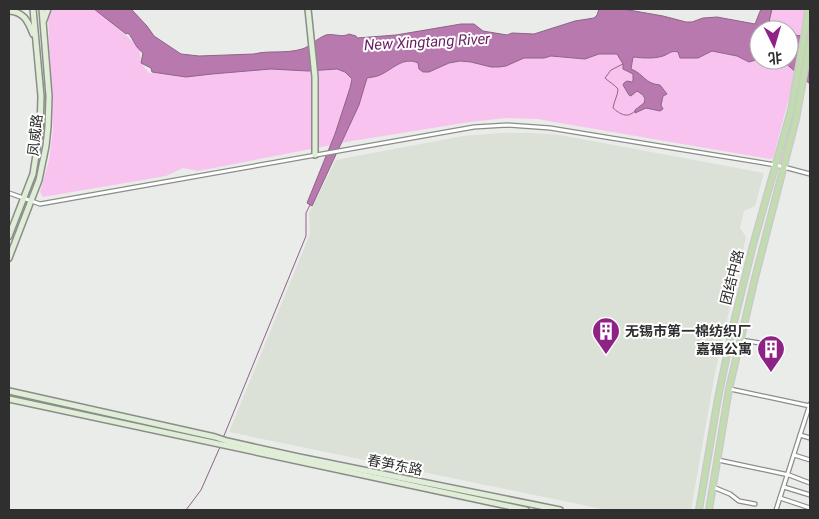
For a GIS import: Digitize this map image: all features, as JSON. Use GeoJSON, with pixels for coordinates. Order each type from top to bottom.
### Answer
{"type":"FeatureCollection","features":[{"type":"Feature","properties":{"kind":"main road","name":"凤威路"},"geometry":{"type":"LineString","coordinates":[[9,236],[33,174],[40,130],[41,96],[33,9]]}},
{"type":"Feature","properties":{"kind":"main road","name":"凤威路"},"geometry":{"type":"LineString","coordinates":[[9,258],[32,201],[43,164],[48,127],[49,96],[42,9]]}},
{"type":"Feature","properties":{"kind":"main road"},"geometry":{"type":"LineString","coordinates":[[43,26],[48,9]]}},
{"type":"Feature","properties":{"kind":"main road"},"geometry":{"type":"LineString","coordinates":[[308,9],[315,78],[314,155]]}},
{"type":"Feature","properties":{"kind":"main road"},"geometry":{"type":"LineString","coordinates":[[799,83],[808,9]]}},
{"type":"Feature","properties":{"kind":"main road"},"geometry":{"type":"LineString","coordinates":[[9,11],[24,15],[36,40]]}},
{"type":"Feature","properties":{"kind":"main road"},"geometry":{"type":"LineString","coordinates":[[799,83],[810,41]]}},
{"type":"Feature","properties":{"kind":"main road","name":"团结中路"},"geometry":{"type":"LineString","coordinates":[[699,510],[718,398],[733,326],[799,83]]}},
{"type":"Feature","properties":{"kind":"main road","name":"团结中路"},"geometry":{"type":"LineString","coordinates":[[709,510],[729,389],[796,119],[799,83]]}},
{"type":"Feature","properties":{"kind":"main road"},"geometry":{"type":"LineString","coordinates":[[9,392],[215,437],[226,443]]}},
{"type":"Feature","properties":{"kind":"main road"},"geometry":{"type":"LineString","coordinates":[[9,399],[212,443],[226,443]]}},
{"type":"Feature","properties":{"kind":"main road","name":"春笋东路"},"geometry":{"type":"LineString","coordinates":[[226,443],[525,510]]}},
{"type":"Feature","properties":{"kind":"main road","name":"春笋东路"},"geometry":{"type":"LineString","coordinates":[[226,443],[560,510]]}},
{"type":"Feature","properties":{"kind":"street"},"geometry":{"type":"LineString","coordinates":[[9,193],[40,204],[474,127],[508,125],[550,128],[776,165],[810,174]]}},
{"type":"Feature","properties":{"kind":"street"},"geometry":{"type":"LineString","coordinates":[[740,340],[760,343]]}},
{"type":"Feature","properties":{"kind":"street"},"geometry":{"type":"LineString","coordinates":[[729,389],[810,405],[780,498],[778,510]]}},
{"type":"Feature","properties":{"kind":"street"},"geometry":{"type":"LineString","coordinates":[[800,435],[810,438]]}},
{"type":"Feature","properties":{"kind":"street"},"geometry":{"type":"LineString","coordinates":[[794,455],[810,460]]}},
{"type":"Feature","properties":{"kind":"street"},"geometry":{"type":"LineString","coordinates":[[717,460],[788,475],[810,482]]}},
{"type":"Feature","properties":{"kind":"street"},"geometry":{"type":"LineString","coordinates":[[713,487],[730,494],[739,501],[754,504]]}},
{"type":"Feature","properties":{"kind":"street"},"geometry":{"type":"LineString","coordinates":[[784,487],[810,495]]}},
{"type":"Feature","properties":{"kind":"street"},"geometry":{"type":"LineString","coordinates":[[780,498],[810,508]]}},
{"type":"Feature","properties":{"kind":"shaded area"},"geometry":{"type":"Polygon","coordinates":[[[51,9],[99,9],[105,17],[139,47],[141,63],[149,73],[337,69],[345,72],[352,79],[408,61],[417,62],[429,72],[449,63],[460,61],[491,67],[524,58],[544,58],[550,56],[585,59],[599,54],[668,53],[675,51],[698,58],[712,51],[737,56],[749,62],[749,70],[796,71],[773,158],[770,159],[538,119],[506,118],[352,141],[198,171],[183,168],[166,176],[43,197],[40,192],[49,160],[53,130],[48,16],[51,9]]]}},
{"type":"Feature","properties":{"kind":"shaded area"},"geometry":{"type":"Polygon","coordinates":[[[772,9],[810,9],[810,40],[799,36],[799,20],[769,20],[772,9]]]}},
{"type":"Feature","properties":{"kind":"shaded area"},"geometry":{"type":"Polygon","coordinates":[[[501,133],[560,135],[764,173],[755,206],[744,211],[740,228],[746,237],[715,373],[691,510],[607,510],[229,432],[310,234],[309,213],[336,160],[463,136],[501,133]]]}},
{"type":"Feature","properties":{"kind":"water","name":"New Xingtang River"},"geometry":{"type":"Polygon","coordinates":[[[94,9],[131,9],[154,36],[181,54],[199,56],[290,51],[305,48],[323,36],[329,35],[343,36],[349,34],[357,38],[396,35],[461,24],[474,24],[483,31],[507,35],[512,33],[534,34],[575,21],[594,18],[599,9],[623,9],[686,22],[717,17],[749,23],[749,62],[737,56],[712,51],[698,58],[680,58],[678,52],[672,52],[656,58],[633,57],[631,69],[651,83],[660,85],[667,94],[663,96],[661,105],[663,109],[660,111],[646,108],[635,113],[635,110],[644,103],[645,99],[637,91],[631,96],[629,95],[623,85],[627,81],[633,81],[633,74],[623,69],[623,64],[617,54],[599,54],[585,59],[551,56],[524,58],[499,67],[460,61],[449,63],[429,72],[423,72],[419,69],[418,63],[413,61],[403,62],[380,75],[367,78],[359,105],[312,206],[307,203],[335,134],[350,88],[352,79],[345,72],[337,69],[308,71],[271,69],[186,77],[152,72],[151,68],[141,63],[143,53],[128,33],[126,34],[94,9]]]}},
{"type":"Feature","properties":{"kind":"water"},"geometry":{"type":"Polygon","coordinates":[[[761,9],[772,9],[769,20],[757,20],[761,9]]]}},
{"type":"Feature","properties":{"kind":"water"},"geometry":{"type":"Polygon","coordinates":[[[799,36],[810,40],[810,84],[793,70],[799,70],[799,36]]]}},
{"type":"Feature","properties":{"kind":"waterway"},"geometry":{"type":"LineString","coordinates":[[623,64],[611,70],[605,78],[618,89],[613,108],[626,115],[635,111]]}},
{"type":"Feature","properties":{"kind":"waterway"},"geometry":{"type":"LineString","coordinates":[[223,438],[306,236],[306,213],[310,205]]}},
{"type":"Feature","properties":{"kind":"waterway"},"geometry":{"type":"LineString","coordinates":[[186,510],[201,490],[220,447]]}},
{"type":"Feature","properties":{"kind":"place","name":"无锡市第一棉纺织厂"},"geometry":{"type":"Point","coordinates":[606,355]}},
{"type":"Feature","properties":{"kind":"place","name":"嘉福公寓"},"geometry":{"type":"Point","coordinates":[771,373]}}]}
